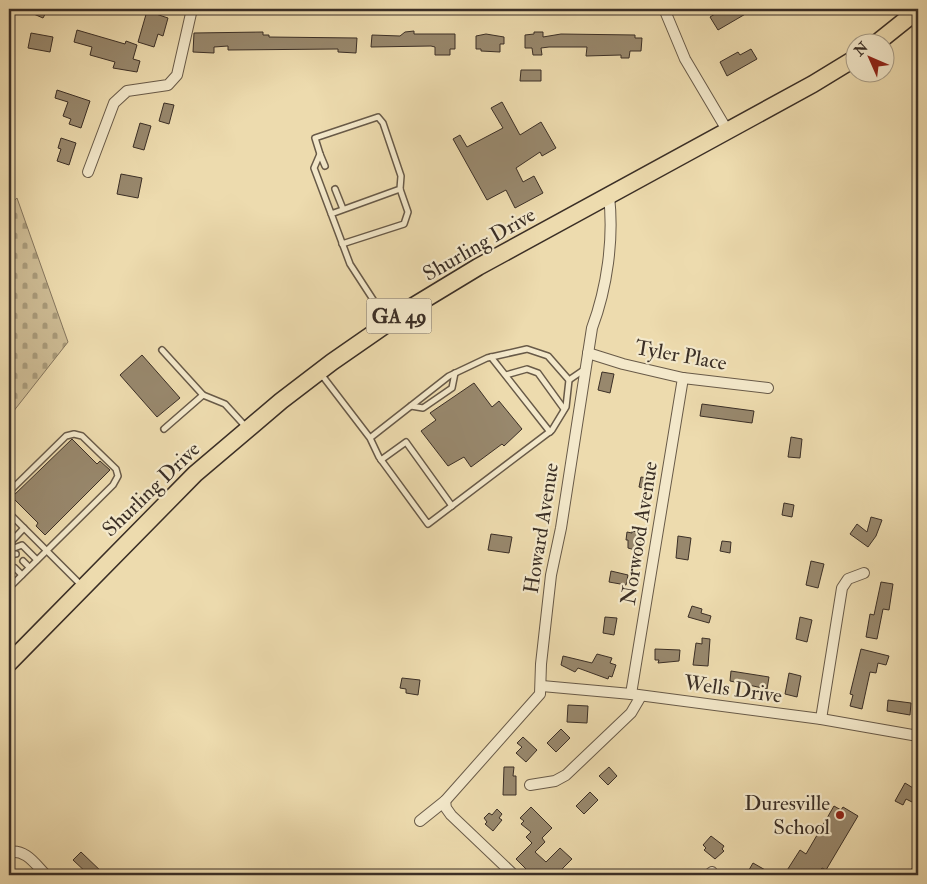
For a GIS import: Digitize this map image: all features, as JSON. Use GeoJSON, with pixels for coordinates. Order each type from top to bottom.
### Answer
{"type":"FeatureCollection","features":[{"type":"Feature","properties":{"kind":"main road"},"geometry":{"type":"LineString","coordinates":[[890,32],[918,10]]}},
{"type":"Feature","properties":{"kind":"main road","name":"Shurling Drive"},"geometry":{"type":"LineString","coordinates":[[9,663],[195,474],[319,372],[389,323],[478,267],[813,84],[844,65]]}},
{"type":"Feature","properties":{"kind":"street"},"geometry":{"type":"LineString","coordinates":[[88,172],[114,103],[127,91],[168,85],[177,75],[192,9]]}},
{"type":"Feature","properties":{"kind":"street"},"geometry":{"type":"LineString","coordinates":[[666,10],[685,59],[727,130]]}},
{"type":"Feature","properties":{"kind":"street","name":"Howard Avenue"},"geometry":{"type":"LineString","coordinates":[[542,686],[541,664],[551,575],[561,528],[592,328],[603,300],[610,238],[609,196]]}},
{"type":"Feature","properties":{"kind":"street","name":"Tyler Place"},"geometry":{"type":"LineString","coordinates":[[588,353],[623,364],[683,378],[768,388]]}},
{"type":"Feature","properties":{"kind":"street","name":"Norwood Avenue"},"geometry":{"type":"LineString","coordinates":[[636,695],[683,378]]}},
{"type":"Feature","properties":{"kind":"street"},"geometry":{"type":"LineString","coordinates":[[821,719],[842,588],[848,579],[864,573]]}},
{"type":"Feature","properties":{"kind":"street"},"geometry":{"type":"LineString","coordinates":[[420,821],[445,801],[536,701],[542,686]]}},
{"type":"Feature","properties":{"kind":"street","name":"Wells Drive"},"geometry":{"type":"LineString","coordinates":[[542,686],[636,695],[821,719],[918,736]]}},
{"type":"Feature","properties":{"kind":"street"},"geometry":{"type":"LineString","coordinates":[[530,785],[554,781],[566,774],[631,714],[636,695]]}},
{"type":"Feature","properties":{"kind":"street"},"geometry":{"type":"LineString","coordinates":[[445,801],[446,808],[451,815],[514,875]]}},
{"type":"Feature","properties":{"kind":"street"},"geometry":{"type":"LineString","coordinates":[[13,851],[26,854],[46,875]]}},
{"type":"Feature","properties":{"kind":"lane"},"geometry":{"type":"LineString","coordinates":[[325,166],[315,138],[378,117],[383,122],[401,176],[400,189],[408,212],[404,224],[342,244]]}},
{"type":"Feature","properties":{"kind":"lane"},"geometry":{"type":"LineString","coordinates":[[320,154],[314,168],[350,264],[389,323]]}},
{"type":"Feature","properties":{"kind":"lane"},"geometry":{"type":"LineString","coordinates":[[335,189],[343,209]]}},
{"type":"Feature","properties":{"kind":"lane"},"geometry":{"type":"LineString","coordinates":[[331,214],[400,189]]}},
{"type":"Feature","properties":{"kind":"lane"},"geometry":{"type":"LineString","coordinates":[[370,438],[455,373],[491,357],[527,349],[548,356],[569,380]]}},
{"type":"Feature","properties":{"kind":"lane"},"geometry":{"type":"LineString","coordinates":[[162,350],[203,395],[225,404],[248,429]]}},
{"type":"Feature","properties":{"kind":"lane"},"geometry":{"type":"LineString","coordinates":[[491,357],[550,432]]}},
{"type":"Feature","properties":{"kind":"lane"},"geometry":{"type":"LineString","coordinates":[[319,372],[370,438],[381,460],[428,524],[550,432],[564,410],[569,380],[586,368]]}},
{"type":"Feature","properties":{"kind":"lane"},"geometry":{"type":"LineString","coordinates":[[506,375],[526,369],[538,373],[564,410]]}},
{"type":"Feature","properties":{"kind":"lane"},"geometry":{"type":"LineString","coordinates":[[411,406],[423,408],[452,388],[455,373]]}},
{"type":"Feature","properties":{"kind":"lane"},"geometry":{"type":"LineString","coordinates":[[164,429],[203,395]]}},
{"type":"Feature","properties":{"kind":"lane"},"geometry":{"type":"LineString","coordinates":[[9,492],[66,436],[74,434],[82,436],[116,469],[118,476],[113,485],[22,575],[10,583]]}},
{"type":"Feature","properties":{"kind":"lane"},"geometry":{"type":"LineString","coordinates":[[381,460],[406,442],[452,506]]}},
{"type":"Feature","properties":{"kind":"lane"},"geometry":{"type":"LineString","coordinates":[[10,514],[83,587]]}},
{"type":"Feature","properties":{"kind":"lane"},"geometry":{"type":"LineString","coordinates":[[9,544],[24,528]]}},
{"type":"Feature","properties":{"kind":"lane"},"geometry":{"type":"LineString","coordinates":[[9,550],[22,545],[37,560]]}},
{"type":"Feature","properties":{"kind":"lane"},"geometry":{"type":"LineString","coordinates":[[9,554],[16,554]]}},
{"type":"Feature","properties":{"kind":"lane"},"geometry":{"type":"LineString","coordinates":[[23,561],[29,567]]}},
{"type":"Feature","properties":{"kind":"lane"},"geometry":{"type":"LineString","coordinates":[[15,568],[22,575]]}},
{"type":"Feature","properties":{"kind":"green space"},"geometry":{"type":"Polygon","coordinates":[[[17,198],[68,342],[9,417],[9,205],[17,198]]]}},
{"type":"Feature","properties":{"kind":"building"},"geometry":{"type":"Polygon","coordinates":[[[22,9],[48,9],[43,18],[22,9]]]}},
{"type":"Feature","properties":{"kind":"building"},"geometry":{"type":"Polygon","coordinates":[[[723,9],[754,9],[718,30],[710,17],[723,9]]]}},
{"type":"Feature","properties":{"kind":"building"},"geometry":{"type":"Polygon","coordinates":[[[147,11],[168,18],[163,36],[158,34],[154,47],[138,42],[147,11]]]}},
{"type":"Feature","properties":{"kind":"building"},"geometry":{"type":"Polygon","coordinates":[[[77,30],[125,44],[126,41],[137,45],[133,59],[140,61],[137,72],[113,68],[115,62],[90,55],[92,47],[74,42],[77,30]]]}},
{"type":"Feature","properties":{"kind":"building"},"geometry":{"type":"Polygon","coordinates":[[[414,31],[414,34],[455,34],[455,49],[450,49],[450,55],[435,55],[435,47],[431,46],[371,47],[372,35],[400,36],[405,32],[414,31]]]}},
{"type":"Feature","properties":{"kind":"building"},"geometry":{"type":"Polygon","coordinates":[[[263,32],[263,35],[269,35],[269,37],[357,38],[356,53],[338,52],[338,49],[228,50],[228,46],[214,47],[214,53],[193,52],[194,33],[263,32]]]}},
{"type":"Feature","properties":{"kind":"building"},"geometry":{"type":"Polygon","coordinates":[[[534,32],[543,32],[543,37],[561,34],[635,35],[635,38],[642,38],[641,51],[630,51],[629,58],[621,58],[621,55],[586,56],[587,47],[549,47],[541,48],[542,55],[533,55],[532,48],[525,48],[525,35],[534,34],[534,32]]]}},
{"type":"Feature","properties":{"kind":"building"},"geometry":{"type":"Polygon","coordinates":[[[31,33],[53,37],[50,52],[28,48],[31,33]]]}},
{"type":"Feature","properties":{"kind":"building"},"geometry":{"type":"Polygon","coordinates":[[[486,34],[504,37],[504,44],[500,44],[500,52],[476,49],[476,36],[486,34]]]}},
{"type":"Feature","properties":{"kind":"building"},"geometry":{"type":"Polygon","coordinates":[[[751,49],[757,59],[727,76],[720,62],[738,52],[740,55],[751,49]]]}},
{"type":"Feature","properties":{"kind":"building"},"geometry":{"type":"Polygon","coordinates":[[[521,70],[541,70],[541,81],[520,81],[521,70]]]}},
{"type":"Feature","properties":{"kind":"building"},"geometry":{"type":"Polygon","coordinates":[[[57,90],[90,101],[81,128],[69,124],[71,119],[63,116],[68,102],[55,98],[57,90]]]}},
{"type":"Feature","properties":{"kind":"building"},"geometry":{"type":"Polygon","coordinates":[[[502,102],[520,135],[541,122],[556,148],[542,156],[540,152],[516,168],[523,182],[534,176],[543,193],[515,208],[506,190],[487,200],[453,139],[460,135],[467,147],[503,128],[491,108],[502,102]]]}},
{"type":"Feature","properties":{"kind":"building"},"geometry":{"type":"Polygon","coordinates":[[[164,103],[174,105],[169,124],[159,121],[164,103]]]}},
{"type":"Feature","properties":{"kind":"building"},"geometry":{"type":"Polygon","coordinates":[[[140,123],[151,126],[144,150],[133,147],[140,123]]]}},
{"type":"Feature","properties":{"kind":"building"},"geometry":{"type":"Polygon","coordinates":[[[61,138],[76,143],[69,165],[57,161],[61,149],[58,148],[61,138]]]}},
{"type":"Feature","properties":{"kind":"building"},"geometry":{"type":"Polygon","coordinates":[[[121,174],[142,178],[138,198],[117,194],[121,174]]]}},
{"type":"Feature","properties":{"kind":"building"},"geometry":{"type":"Polygon","coordinates":[[[142,355],[180,398],[157,417],[120,375],[142,355]]]}},
{"type":"Feature","properties":{"kind":"building"},"geometry":{"type":"Polygon","coordinates":[[[602,372],[614,374],[610,393],[598,390],[602,372]]]}},
{"type":"Feature","properties":{"kind":"building"},"geometry":{"type":"Polygon","coordinates":[[[474,383],[492,407],[499,401],[522,429],[504,446],[502,444],[471,467],[464,457],[448,466],[421,431],[436,420],[430,413],[474,383]]]}},
{"type":"Feature","properties":{"kind":"building"},"geometry":{"type":"Polygon","coordinates":[[[702,404],[754,411],[752,423],[700,416],[702,404]]]}},
{"type":"Feature","properties":{"kind":"building"},"geometry":{"type":"Polygon","coordinates":[[[791,437],[802,439],[800,458],[788,457],[791,437]]]}},
{"type":"Feature","properties":{"kind":"building"},"geometry":{"type":"Polygon","coordinates":[[[72,439],[97,464],[100,461],[110,470],[45,535],[36,526],[38,523],[12,497],[72,439]]]}},
{"type":"Feature","properties":{"kind":"building"},"geometry":{"type":"Polygon","coordinates":[[[641,477],[654,479],[652,490],[639,487],[641,477]]]}},
{"type":"Feature","properties":{"kind":"building"},"geometry":{"type":"Polygon","coordinates":[[[784,503],[794,505],[792,517],[782,515],[784,503]]]}},
{"type":"Feature","properties":{"kind":"building"},"geometry":{"type":"Polygon","coordinates":[[[871,517],[882,520],[876,536],[868,547],[850,534],[857,524],[867,532],[871,517]]]}},
{"type":"Feature","properties":{"kind":"building"},"geometry":{"type":"Polygon","coordinates":[[[632,531],[643,533],[639,551],[628,548],[627,532],[632,533],[632,531]]]}},
{"type":"Feature","properties":{"kind":"building"},"geometry":{"type":"Polygon","coordinates":[[[491,534],[512,537],[509,553],[488,550],[491,534]]]}},
{"type":"Feature","properties":{"kind":"building"},"geometry":{"type":"Polygon","coordinates":[[[678,536],[691,538],[688,560],[676,558],[678,536]]]}},
{"type":"Feature","properties":{"kind":"building"},"geometry":{"type":"Polygon","coordinates":[[[722,541],[731,542],[730,553],[720,551],[722,541]]]}},
{"type":"Feature","properties":{"kind":"building"},"geometry":{"type":"Polygon","coordinates":[[[811,561],[824,564],[818,588],[806,585],[811,561]]]}},
{"type":"Feature","properties":{"kind":"building"},"geometry":{"type":"Polygon","coordinates":[[[611,571],[628,575],[626,585],[609,582],[611,571]]]}},
{"type":"Feature","properties":{"kind":"building"},"geometry":{"type":"Polygon","coordinates":[[[881,582],[893,584],[889,610],[883,609],[877,639],[866,637],[870,614],[874,615],[881,582]]]}},
{"type":"Feature","properties":{"kind":"building"},"geometry":{"type":"Polygon","coordinates":[[[692,606],[702,609],[701,613],[711,616],[709,623],[688,617],[692,606]]]}},
{"type":"Feature","properties":{"kind":"building"},"geometry":{"type":"Polygon","coordinates":[[[605,617],[617,618],[614,635],[603,633],[605,617]]]}},
{"type":"Feature","properties":{"kind":"building"},"geometry":{"type":"Polygon","coordinates":[[[800,617],[812,620],[807,642],[796,639],[800,617]]]}},
{"type":"Feature","properties":{"kind":"building"},"geometry":{"type":"Polygon","coordinates":[[[702,638],[710,639],[708,666],[693,665],[696,643],[702,644],[702,638]]]}},
{"type":"Feature","properties":{"kind":"building"},"geometry":{"type":"Polygon","coordinates":[[[655,649],[680,650],[679,661],[658,663],[659,660],[655,660],[655,649]]]}},
{"type":"Feature","properties":{"kind":"building"},"geometry":{"type":"Polygon","coordinates":[[[861,649],[889,656],[886,665],[878,663],[876,673],[870,672],[862,709],[850,706],[853,695],[850,694],[861,649]]]}},
{"type":"Feature","properties":{"kind":"building"},"geometry":{"type":"Polygon","coordinates":[[[597,654],[612,658],[610,663],[616,665],[612,677],[609,676],[608,679],[578,668],[575,672],[561,665],[563,656],[592,663],[597,654]]]}},
{"type":"Feature","properties":{"kind":"building"},"geometry":{"type":"Polygon","coordinates":[[[731,671],[769,677],[767,689],[730,681],[731,671]]]}},
{"type":"Feature","properties":{"kind":"building"},"geometry":{"type":"Polygon","coordinates":[[[789,673],[801,676],[797,697],[785,694],[789,673]]]}},
{"type":"Feature","properties":{"kind":"building"},"geometry":{"type":"Polygon","coordinates":[[[402,678],[420,680],[418,695],[406,693],[406,689],[400,688],[402,678]]]}},
{"type":"Feature","properties":{"kind":"building"},"geometry":{"type":"Polygon","coordinates":[[[888,700],[911,703],[910,715],[887,711],[888,700]]]}},
{"type":"Feature","properties":{"kind":"building"},"geometry":{"type":"Polygon","coordinates":[[[568,705],[588,706],[587,723],[567,722],[568,705]]]}},
{"type":"Feature","properties":{"kind":"building"},"geometry":{"type":"Polygon","coordinates":[[[561,729],[570,738],[556,752],[547,743],[561,729]]]}},
{"type":"Feature","properties":{"kind":"building"},"geometry":{"type":"Polygon","coordinates":[[[523,737],[537,750],[526,762],[516,753],[522,747],[517,743],[523,737]]]}},
{"type":"Feature","properties":{"kind":"building"},"geometry":{"type":"Polygon","coordinates":[[[504,767],[514,767],[513,776],[516,776],[516,795],[503,795],[504,767]]]}},
{"type":"Feature","properties":{"kind":"building"},"geometry":{"type":"Polygon","coordinates":[[[609,767],[617,776],[608,785],[599,776],[609,767]]]}},
{"type":"Feature","properties":{"kind":"building"},"geometry":{"type":"Polygon","coordinates":[[[905,783],[918,791],[918,805],[906,799],[903,805],[895,801],[905,783]]]}},
{"type":"Feature","properties":{"kind":"building"},"geometry":{"type":"Polygon","coordinates":[[[590,792],[598,800],[584,814],[576,806],[590,792]]]}},
{"type":"Feature","properties":{"kind":"building"},"geometry":{"type":"Polygon","coordinates":[[[834,806],[841,810],[843,807],[858,816],[826,870],[822,868],[817,875],[784,875],[800,850],[806,854],[834,806]]]}},
{"type":"Feature","properties":{"kind":"building"},"geometry":{"type":"Polygon","coordinates":[[[531,807],[552,828],[542,838],[545,842],[535,852],[546,862],[560,848],[572,859],[556,875],[532,875],[516,859],[532,843],[526,837],[531,832],[521,824],[524,821],[520,818],[531,807]]]}},
{"type":"Feature","properties":{"kind":"building"},"geometry":{"type":"Polygon","coordinates":[[[497,809],[502,814],[499,818],[502,820],[493,831],[485,824],[487,822],[484,818],[489,813],[492,815],[497,809]]]}},
{"type":"Feature","properties":{"kind":"building"},"geometry":{"type":"Polygon","coordinates":[[[711,836],[724,846],[722,849],[724,851],[715,859],[704,850],[706,848],[703,845],[711,836]]]}},
{"type":"Feature","properties":{"kind":"building"},"geometry":{"type":"Polygon","coordinates":[[[81,852],[105,875],[89,875],[73,860],[81,852]]]}},
{"type":"Feature","properties":{"kind":"building"},"geometry":{"type":"Polygon","coordinates":[[[753,863],[774,875],[746,875],[753,863]]]}},
{"type":"Feature","properties":{"kind":"place","name":"Duresville School"},"geometry":{"type":"Point","coordinates":[840,815]}}]}
